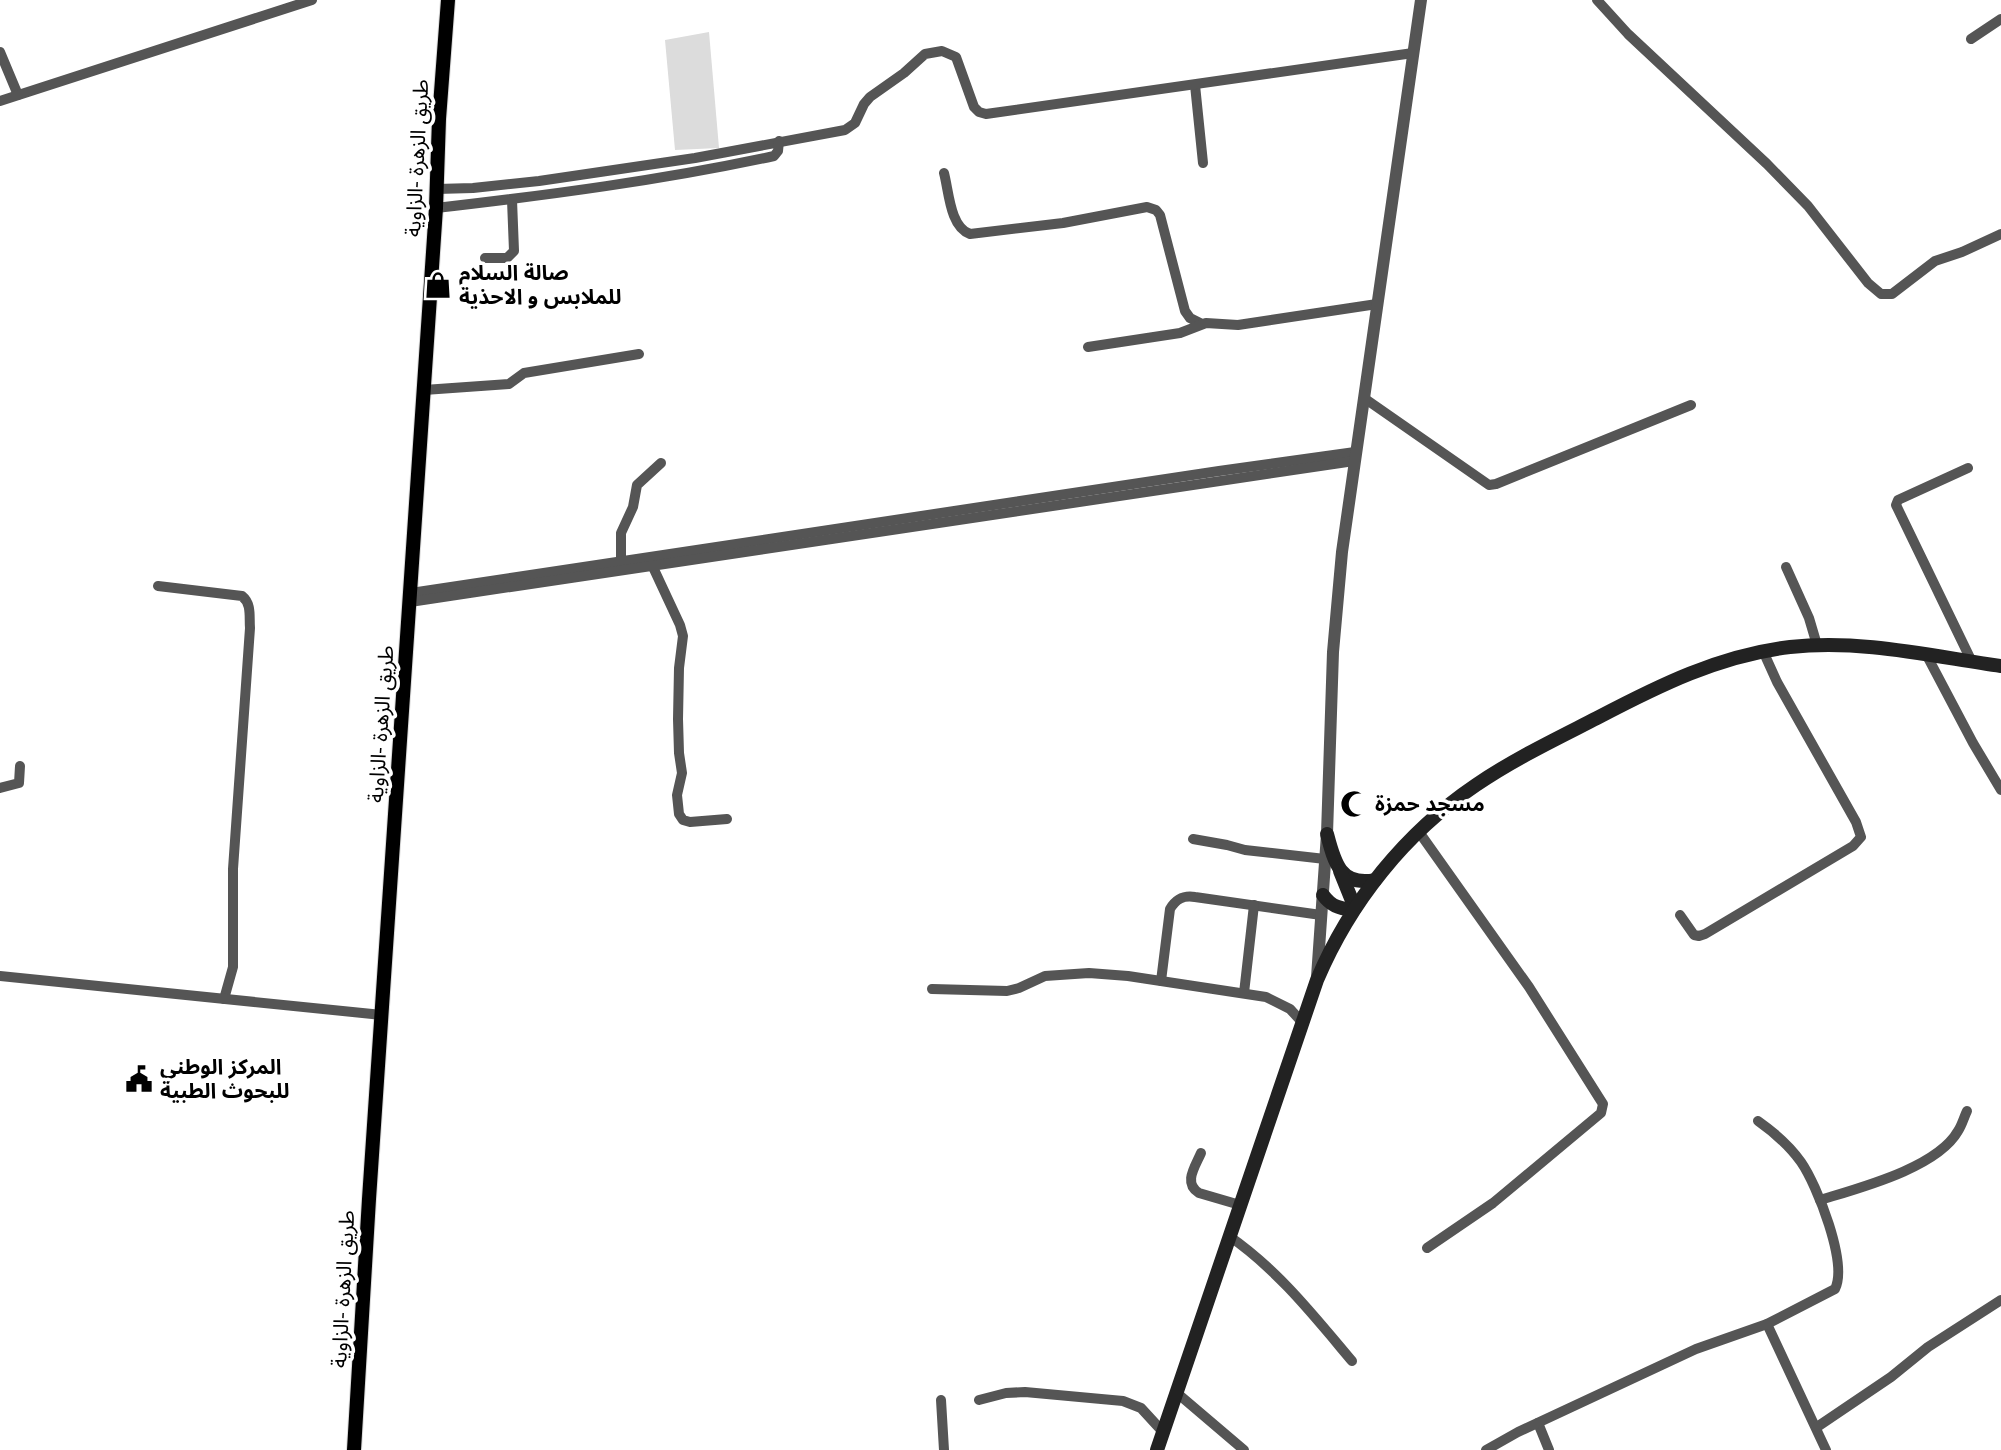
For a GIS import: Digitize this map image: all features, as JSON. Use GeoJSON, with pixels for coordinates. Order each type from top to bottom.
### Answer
{"type":"FeatureCollection","features":[{"type":"Feature","properties":{"kind":"main road","name":"طريق الزهرة -الزاوية"},"geometry":{"type":"LineString","coordinates":[[354,1450],[448,0]]}},
{"type":"Feature","properties":{"kind":"main road"},"geometry":{"type":"LineString","coordinates":[[1157,1450],[1317,980],[1333,945],[1355,909],[1375,880],[1419,832],[1481,782],[1505,767],[1674,680],[1725,661],[1763,651],[1817,645],[1863,646],[2001,666]]}},
{"type":"Feature","properties":{"kind":"main road"},"geometry":{"type":"LineString","coordinates":[[1327,834],[1332,855],[1355,909]]}},
{"type":"Feature","properties":{"kind":"main road"},"geometry":{"type":"LineString","coordinates":[[1339,870],[1356,880],[1375,880]]}},
{"type":"Feature","properties":{"kind":"main road"},"geometry":{"type":"LineString","coordinates":[[1323,895],[1339,909],[1355,909]]}},
{"type":"Feature","properties":{"kind":"street"},"geometry":{"type":"LineString","coordinates":[[0,101],[312,0]]}},
{"type":"Feature","properties":{"kind":"street"},"geometry":{"type":"LineString","coordinates":[[1317,980],[1327,834],[1333,652],[1342,552],[1421,0]]}},
{"type":"Feature","properties":{"kind":"street"},"geometry":{"type":"LineString","coordinates":[[1597,0],[1628,34],[1808,206],[1868,283],[1881,294],[1892,293],[1935,261],[2001,234]]}},
{"type":"Feature","properties":{"kind":"street"},"geometry":{"type":"LineString","coordinates":[[1971,39],[2001,19]]}},
{"type":"Feature","properties":{"kind":"street"},"geometry":{"type":"LineString","coordinates":[[437,189],[493,187],[695,158],[845,130],[855,122],[863,104],[870,97],[925,54],[942,51],[956,57],[974,107],[986,114],[1413,53]]}},
{"type":"Feature","properties":{"kind":"street"},"geometry":{"type":"LineString","coordinates":[[0,52],[18,95]]}},
{"type":"Feature","properties":{"kind":"street"},"geometry":{"type":"LineString","coordinates":[[1195,85],[1203,163]]}},
{"type":"Feature","properties":{"kind":"street"},"geometry":{"type":"LineString","coordinates":[[436,208],[512,200],[726,167],[774,156],[778,151],[779,141]]}},
{"type":"Feature","properties":{"kind":"street"},"geometry":{"type":"LineString","coordinates":[[944,173],[956,223],[970,234],[1063,223],[1153,208],[1160,215],[1185,311],[1190,318],[1202,324]]}},
{"type":"Feature","properties":{"kind":"street"},"geometry":{"type":"LineString","coordinates":[[493,187],[496,201]]}},
{"type":"Feature","properties":{"kind":"street"},"geometry":{"type":"LineString","coordinates":[[485,258],[508,258],[513,251],[512,200]]}},
{"type":"Feature","properties":{"kind":"street"},"geometry":{"type":"LineString","coordinates":[[1088,347],[1180,333],[1202,324],[1238,325],[1377,304]]}},
{"type":"Feature","properties":{"kind":"street"},"geometry":{"type":"LineString","coordinates":[[424,390],[509,384],[524,373],[639,354]]}},
{"type":"Feature","properties":{"kind":"street"},"geometry":{"type":"LineString","coordinates":[[1364,398],[1489,485],[1566,457],[1691,405]]}},
{"type":"Feature","properties":{"kind":"street"},"geometry":{"type":"LineString","coordinates":[[621,565],[652,565],[1355,457]]}},
{"type":"Feature","properties":{"kind":"street"},"geometry":{"type":"LineString","coordinates":[[411,597],[1232,469],[1355,457]]}},
{"type":"Feature","properties":{"kind":"street"},"geometry":{"type":"LineString","coordinates":[[621,565],[621,533],[633,507],[637,485],[661,463]]}},
{"type":"Feature","properties":{"kind":"street"},"geometry":{"type":"LineString","coordinates":[[1968,468],[1898,500],[1896,505],[1972,662]]}},
{"type":"Feature","properties":{"kind":"street"},"geometry":{"type":"LineString","coordinates":[[652,565],[683,636],[678,719],[682,773],[677,800],[679,814],[683,820],[690,822],[727,819]]}},
{"type":"Feature","properties":{"kind":"street"},"geometry":{"type":"LineString","coordinates":[[1786,567],[1809,618],[1817,645]]}},
{"type":"Feature","properties":{"kind":"street"},"geometry":{"type":"LineString","coordinates":[[158,586],[242,596],[249,606],[250,628],[233,869],[233,967],[224,999]]}},
{"type":"Feature","properties":{"kind":"street"},"geometry":{"type":"LineString","coordinates":[[1680,915],[1694,935],[1705,934],[1853,846],[1861,837],[1856,822],[1777,682],[1763,651]]}},
{"type":"Feature","properties":{"kind":"street"},"geometry":{"type":"LineString","coordinates":[[1926,654],[2001,790]]}},
{"type":"Feature","properties":{"kind":"street"},"geometry":{"type":"LineString","coordinates":[[0,788],[19,783],[20,766]]}},
{"type":"Feature","properties":{"kind":"street"},"geometry":{"type":"LineString","coordinates":[[1419,832],[1529,987],[1603,1104],[1601,1113],[1493,1203],[1427,1248]]}},
{"type":"Feature","properties":{"kind":"street"},"geometry":{"type":"LineString","coordinates":[[1193,839],[1245,850],[1325,859]]}},
{"type":"Feature","properties":{"kind":"street"},"geometry":{"type":"LineString","coordinates":[[1161,981],[1169,915],[1177,900],[1189,896],[1321,915]]}},
{"type":"Feature","properties":{"kind":"street"},"geometry":{"type":"LineString","coordinates":[[1244,993],[1254,905]]}},
{"type":"Feature","properties":{"kind":"street"},"geometry":{"type":"LineString","coordinates":[[932,989],[1013,990],[1045,976],[1089,973],[1244,993],[1274,1000],[1290,1009],[1302,1022]]}},
{"type":"Feature","properties":{"kind":"street"},"geometry":{"type":"LineString","coordinates":[[0,976],[382,1015]]}},
{"type":"Feature","properties":{"kind":"street"},"geometry":{"type":"LineString","coordinates":[[1820,1200],[1876,1183],[1914,1167],[1952,1139],[1967,1111]]}},
{"type":"Feature","properties":{"kind":"street"},"geometry":{"type":"LineString","coordinates":[[1486,1450],[1696,1349],[1767,1324],[1835,1289],[1839,1275],[1835,1246],[1820,1200],[1802,1163],[1780,1137],[1758,1121]]}},
{"type":"Feature","properties":{"kind":"street"},"geometry":{"type":"LineString","coordinates":[[1201,1153],[1190,1181],[1193,1190],[1240,1205]]}},
{"type":"Feature","properties":{"kind":"street"},"geometry":{"type":"LineString","coordinates":[[1229,1237],[1251,1252],[1290,1288],[1352,1361]]}},
{"type":"Feature","properties":{"kind":"street"},"geometry":{"type":"LineString","coordinates":[[1816,1427],[1891,1377],[1937,1341],[2001,1300]]}},
{"type":"Feature","properties":{"kind":"street"},"geometry":{"type":"LineString","coordinates":[[1767,1324],[1826,1450]]}},
{"type":"Feature","properties":{"kind":"street"},"geometry":{"type":"LineString","coordinates":[[979,1400],[1006,1393],[1025,1392],[1123,1401],[1141,1408],[1163,1432]]}},
{"type":"Feature","properties":{"kind":"street"},"geometry":{"type":"LineString","coordinates":[[1177,1393],[1244,1450]]}},
{"type":"Feature","properties":{"kind":"street"},"geometry":{"type":"LineString","coordinates":[[941,1400],[944,1450]]}},
{"type":"Feature","properties":{"kind":"street"},"geometry":{"type":"LineString","coordinates":[[1538,1423],[1549,1450]]}},
{"type":"Feature","properties":{"kind":"shaded area"},"geometry":{"type":"Polygon","coordinates":[[[709,32],[719,148],[675,150],[665,40],[709,32]]]}},
{"type":"Feature","properties":{"kind":"place","name":"صالة السلام للملابس و الاحذية"},"geometry":{"type":"Point","coordinates":[438,285]}},
{"type":"Feature","properties":{"kind":"place","name":"مسجد حمزة"},"geometry":{"type":"Point","coordinates":[1354,804]}},
{"type":"Feature","properties":{"kind":"place","name":"المركز الوطني للبحوث الطبية"},"geometry":{"type":"Point","coordinates":[139,1079]}}]}
